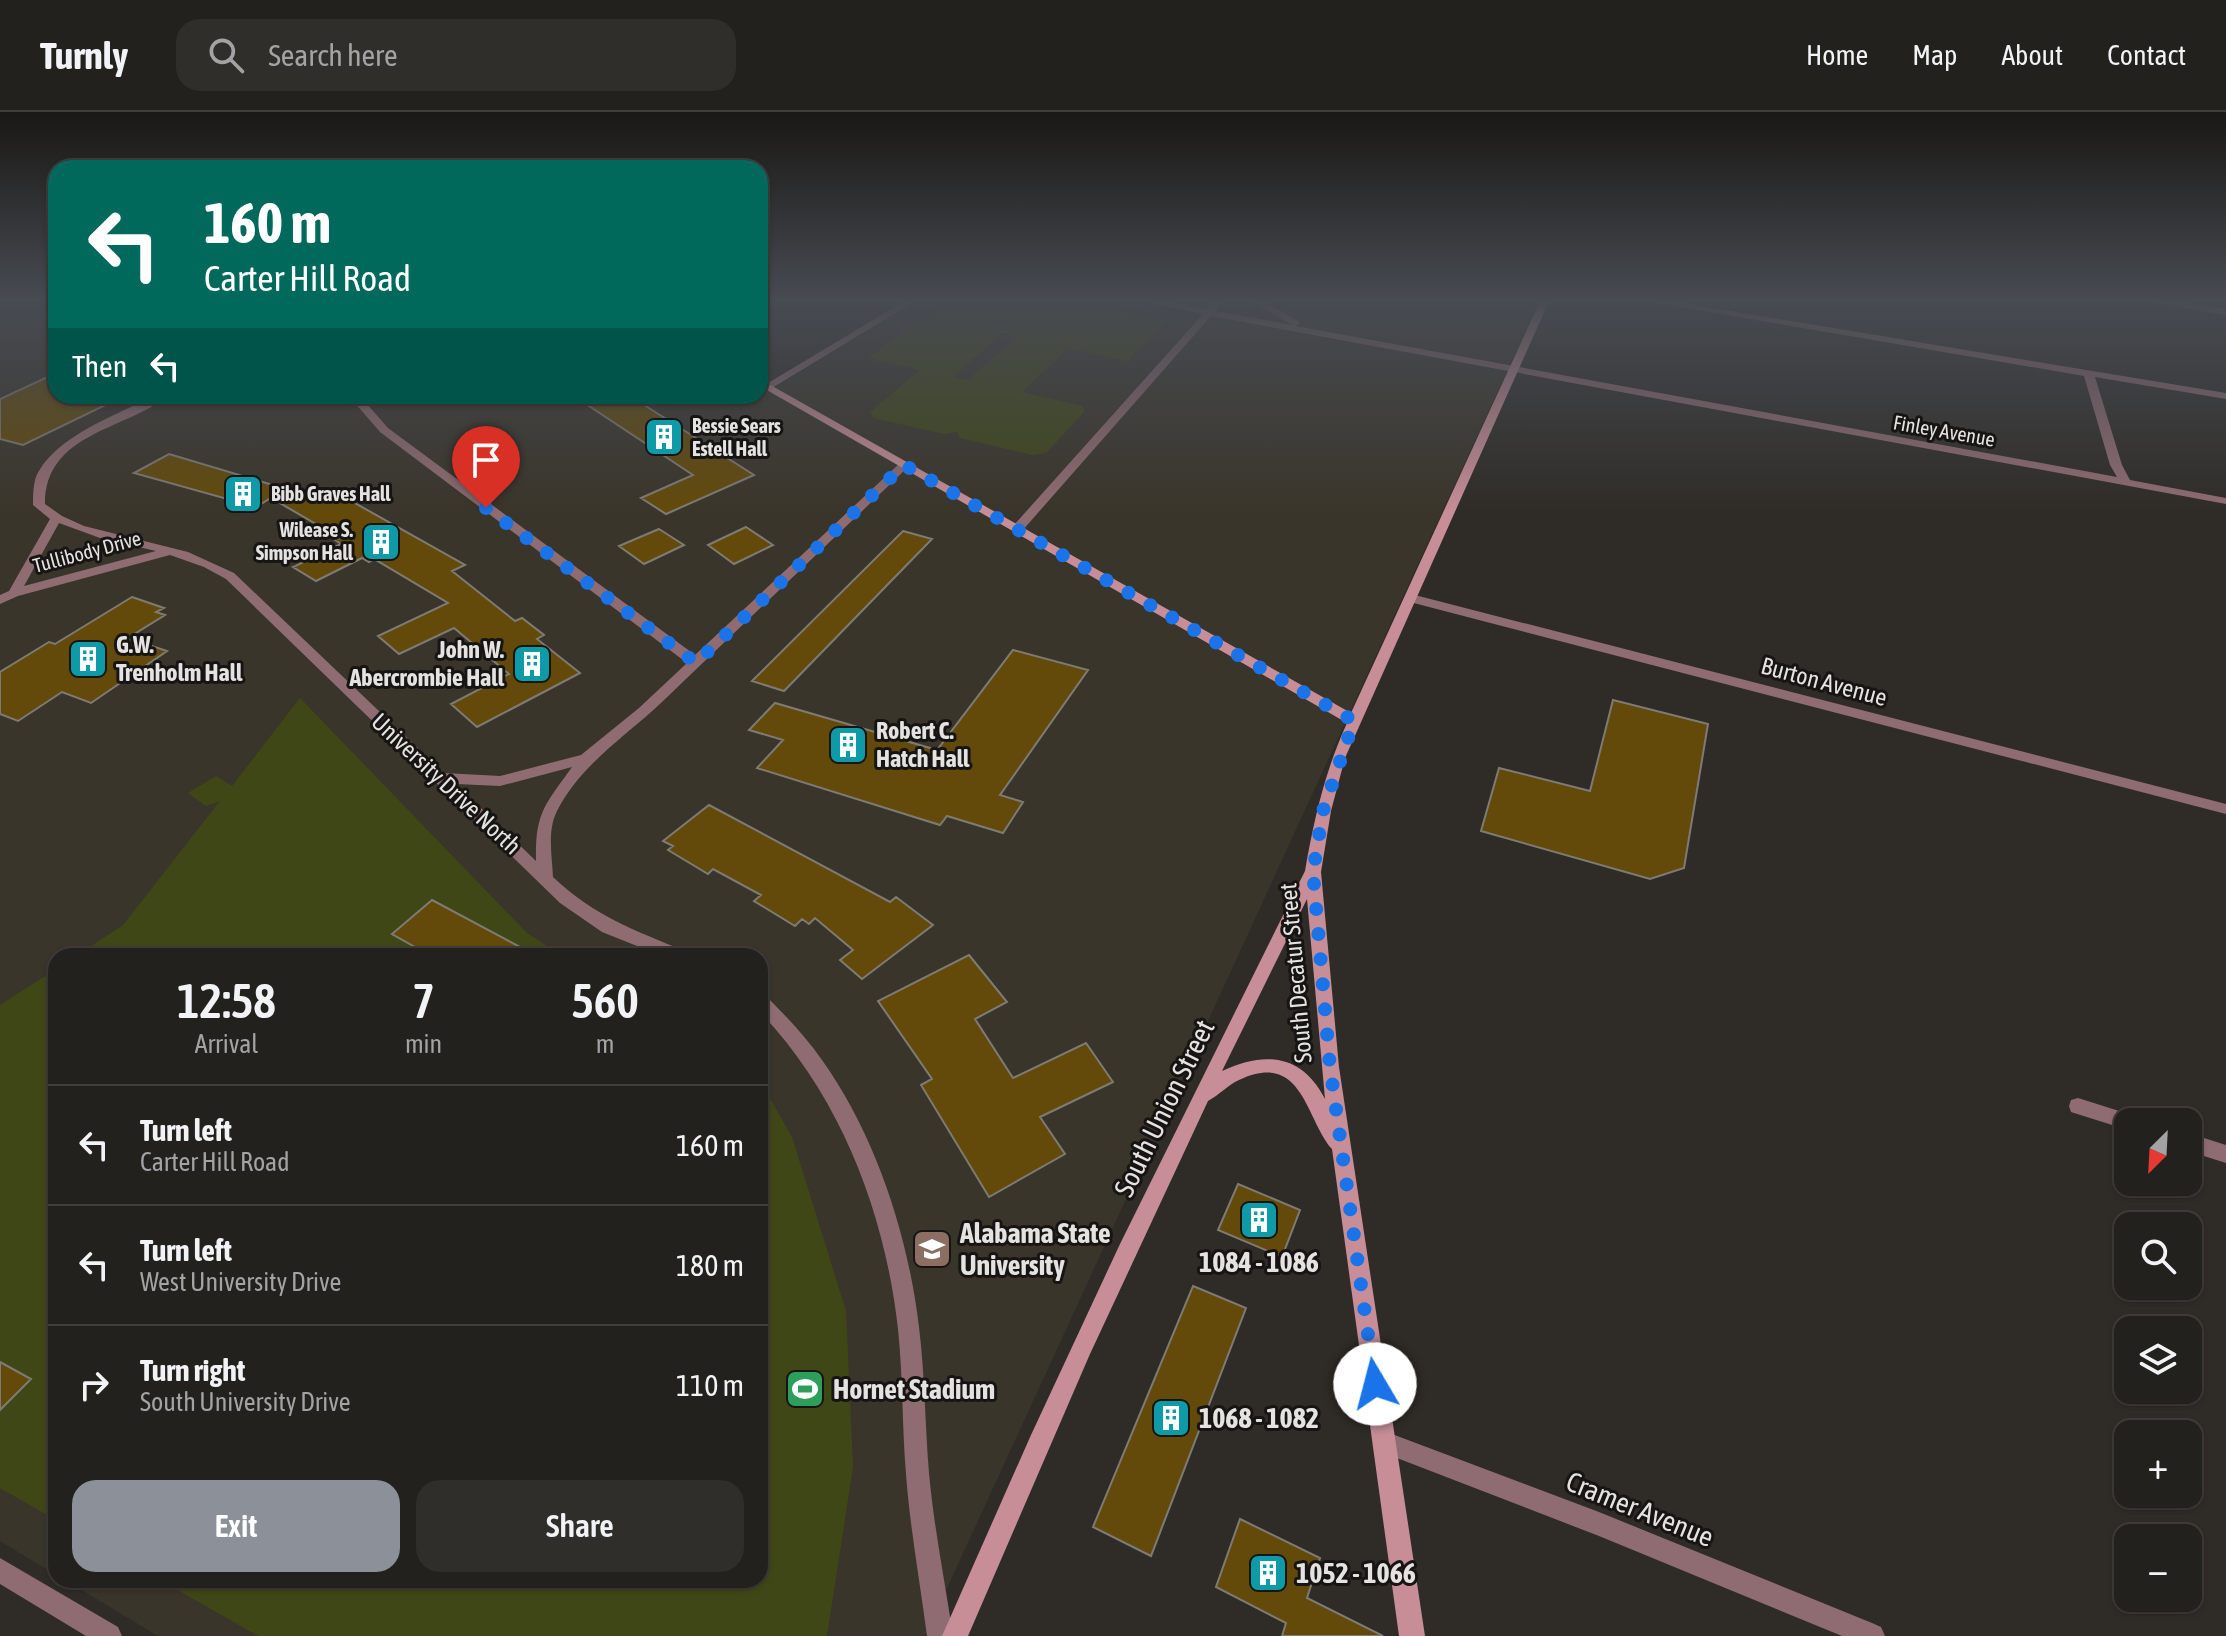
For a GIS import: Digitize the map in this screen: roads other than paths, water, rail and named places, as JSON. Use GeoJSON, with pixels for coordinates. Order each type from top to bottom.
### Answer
{"type":"FeatureCollection","features":[{"type":"Feature","properties":{"kind":"main road","name":"South Decatur Street"},"geometry":{"type":"LineString","coordinates":[[1412,1636],[1330,1067],[1313,872],[1323,811],[1354,721],[1513,371]]}},
{"type":"Feature","properties":{"kind":"main road"},"geometry":{"type":"LineString","coordinates":[[768,386],[1354,721]]}},
{"type":"Feature","properties":{"kind":"main road","name":"South Union Street"},"geometry":{"type":"LineString","coordinates":[[955,1636],[1028,1464],[1194,1106],[1313,872]]}},
{"type":"Feature","properties":{"kind":"main road"},"geometry":{"type":"LineString","coordinates":[[1194,1106],[1218,1081],[1233,1072],[1260,1066],[1286,1070],[1296,1075],[1312,1093],[1342,1150]]}},
{"type":"Feature","properties":{"kind":"street"},"geometry":{"type":"LineString","coordinates":[[768,382],[789,370]]}},
{"type":"Feature","properties":{"kind":"street"},"geometry":{"type":"LineString","coordinates":[[1018,528],[1158,370]]}},
{"type":"Feature","properties":{"kind":"street","name":"Finley Avenue"},"geometry":{"type":"LineString","coordinates":[[1508,370],[2226,501]]}},
{"type":"Feature","properties":{"kind":"street"},"geometry":{"type":"LineString","coordinates":[[2066,370],[2226,396]]}},
{"type":"Feature","properties":{"kind":"street"},"geometry":{"type":"LineString","coordinates":[[2089,374],[2116,465],[2126,483]]}},
{"type":"Feature","properties":{"kind":"street","name":"Tullibody Drive"},"geometry":{"type":"LineString","coordinates":[[14,593],[55,520],[39,505],[40,481],[55,459],[105,425],[147,404]]}},
{"type":"Feature","properties":{"kind":"street"},"geometry":{"type":"LineString","coordinates":[[361,404],[390,435],[696,663]]}},
{"type":"Feature","properties":{"kind":"street"},"geometry":{"type":"LineString","coordinates":[[545,877],[543,831],[550,810],[587,758],[696,663],[904,465]]}},
{"type":"Feature","properties":{"kind":"street","name":"University Drive North"},"geometry":{"type":"LineString","coordinates":[[55,520],[216,566],[581,912],[661,948]]}},
{"type":"Feature","properties":{"kind":"street","name":"Tullibody Drive"},"geometry":{"type":"LineString","coordinates":[[0,600],[14,593],[170,551]]}},
{"type":"Feature","properties":{"kind":"street","name":"Burton Avenue"},"geometry":{"type":"LineString","coordinates":[[1411,598],[2226,809]]}},
{"type":"Feature","properties":{"kind":"street"},"geometry":{"type":"LineString","coordinates":[[439,778],[500,781],[587,758]]}},
{"type":"Feature","properties":{"kind":"street"},"geometry":{"type":"LineString","coordinates":[[768,1009],[810,1053],[845,1115],[876,1188],[906,1309],[914,1388],[916,1456],[940,1636]]}},
{"type":"Feature","properties":{"kind":"street"},"geometry":{"type":"LineString","coordinates":[[2078,1106],[2114,1118]]}},
{"type":"Feature","properties":{"kind":"street"},"geometry":{"type":"LineString","coordinates":[[2202,1146],[2226,1154]]}},
{"type":"Feature","properties":{"kind":"street","name":"Cramer Avenue"},"geometry":{"type":"LineString","coordinates":[[1384,1442],[1599,1524],[1872,1636]]}},
{"type":"Feature","properties":{"kind":"street"},"geometry":{"type":"LineString","coordinates":[[0,1570],[109,1636]]}},
{"type":"Feature","properties":{"kind":"place","name":"Bessie Sears Estell Hall"},"geometry":{"type":"Point","coordinates":[664,437]}},
{"type":"Feature","properties":{"kind":"place","name":"Bibb Graves Hall"},"geometry":{"type":"Point","coordinates":[243,494]}},
{"type":"Feature","properties":{"kind":"place","name":"Wilease S. Simpson Hall"},"geometry":{"type":"Point","coordinates":[381,542]}},
{"type":"Feature","properties":{"kind":"place","name":"G.W. Trenholm Hall"},"geometry":{"type":"Point","coordinates":[88,659]}},
{"type":"Feature","properties":{"kind":"place","name":"John W. Abercrombie Hall"},"geometry":{"type":"Point","coordinates":[532,664]}},
{"type":"Feature","properties":{"kind":"place","name":"Robert C. Hatch Hall"},"geometry":{"type":"Point","coordinates":[848,745]}},
{"type":"Feature","properties":{"kind":"place","name":"1084 - 1086"},"geometry":{"type":"Point","coordinates":[1259,1220]}},
{"type":"Feature","properties":{"kind":"place","name":"Alabama State University"},"geometry":{"type":"Point","coordinates":[932,1249]}},
{"type":"Feature","properties":{"kind":"place","name":"Hornet Stadium"},"geometry":{"type":"Point","coordinates":[805,1389]}},
{"type":"Feature","properties":{"kind":"place","name":"1068 - 1082"},"geometry":{"type":"Point","coordinates":[1171,1418]}},
{"type":"Feature","properties":{"kind":"place","name":"1052 - 1066"},"geometry":{"type":"Point","coordinates":[1268,1573]}}]}
